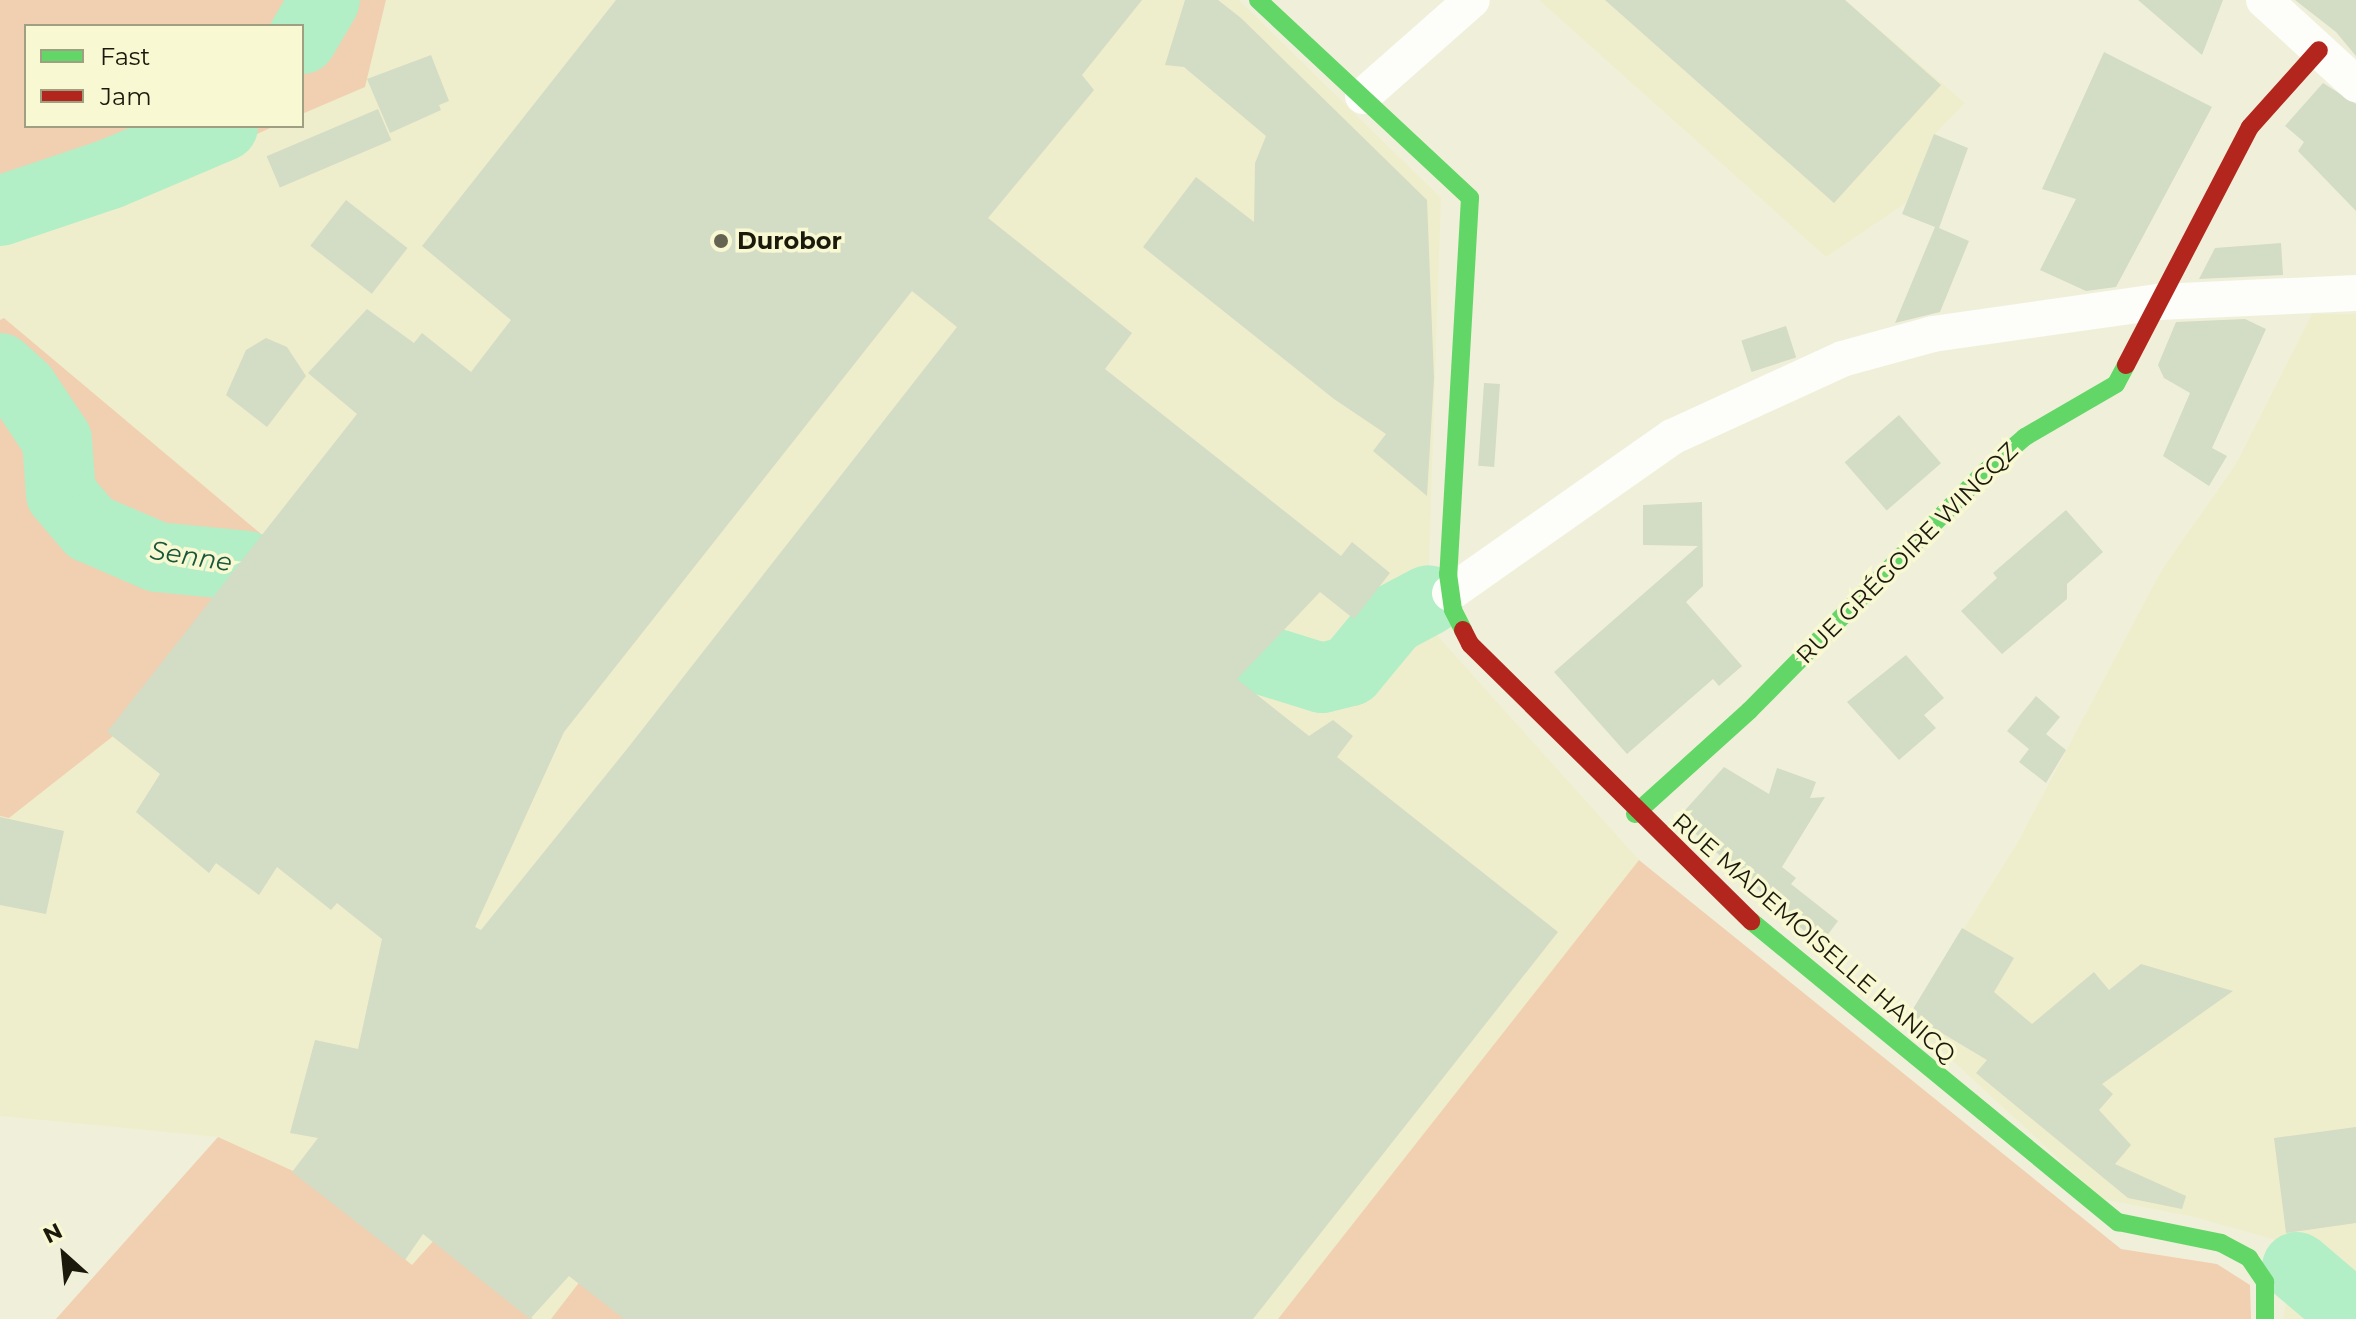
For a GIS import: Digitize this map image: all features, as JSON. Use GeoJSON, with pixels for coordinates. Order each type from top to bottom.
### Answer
{"type":"FeatureCollection","features":[{"type":"Feature","properties":{"kind":"street","name":"RUE MADEMOISELLE HANICQ"},"geometry":{"type":"LineString","coordinates":[[1258,0],[1470,198],[1448,540],[1450,593],[1470,644],[1635,814],[1718,894],[2118,1222],[2221,1243],[2249,1258],[2265,1282],[2265,1319]]}},
{"type":"Feature","properties":{"kind":"street"},"geometry":{"type":"LineString","coordinates":[[1363,96],[1472,0]]}},
{"type":"Feature","properties":{"kind":"street"},"geometry":{"type":"LineString","coordinates":[[2277,5],[2356,84]]}},
{"type":"Feature","properties":{"kind":"street","name":"RUE GRÉGOIRE WINCQZ"},"geometry":{"type":"LineString","coordinates":[[1635,814],[1749,711],[1985,472],[2025,437],[2116,384],[2250,127],[2319,50]]}},
{"type":"Feature","properties":{"kind":"street"},"geometry":{"type":"LineString","coordinates":[[1450,593],[1626,465],[1795,377],[1933,334],[2159,302],[2356,293]]}},
{"type":"Feature","properties":{"kind":"shaded area"},"geometry":{"type":"Polygon","coordinates":[[[0,0],[386,0],[365,87],[304,113],[304,24],[24,24],[24,128],[270,128],[0,246],[0,0]]]}},
{"type":"Feature","properties":{"kind":"shaded area","name":"Durobor"},"geometry":{"type":"Polygon","coordinates":[[[386,0],[1239,0],[1441,198],[1427,624],[1640,861],[1278,1319],[511,1319],[410,1270],[218,1137],[0,1116],[0,246],[270,128],[304,128],[304,113],[364,87],[386,0]]]}},
{"type":"Feature","properties":{"kind":"shaded area"},"geometry":{"type":"Polygon","coordinates":[[[1539,0],[1845,0],[1965,103],[1934,135],[1906,203],[1826,257],[1539,0]]]}},
{"type":"Feature","properties":{"kind":"shaded area"},"geometry":{"type":"Polygon","coordinates":[[[2312,314],[2356,314],[2356,1319],[2283,1319],[2290,1281],[2276,1240],[2194,1217],[2102,1199],[1916,1027],[1963,930],[2019,840],[2161,571],[2236,464],[2312,314]]]}},
{"type":"Feature","properties":{"kind":"shaded area"},"geometry":{"type":"Polygon","coordinates":[[[4,318],[267,539],[112,737],[9,818],[0,816],[0,320],[4,318]]]}},
{"type":"Feature","properties":{"kind":"shaded area"},"geometry":{"type":"Polygon","coordinates":[[[1639,860],[2121,1249],[2217,1264],[2250,1285],[2251,1319],[1278,1319],[1639,860]]]}},
{"type":"Feature","properties":{"kind":"shaded area"},"geometry":{"type":"Polygon","coordinates":[[[218,1137],[302,1175],[412,1265],[435,1239],[533,1319],[56,1319],[218,1137]]]}},
{"type":"Feature","properties":{"kind":"shaded area"},"geometry":{"type":"Polygon","coordinates":[[[581,1280],[628,1319],[551,1319],[581,1280]]]}},
{"type":"Feature","properties":{"kind":"building","name":"Durobor"},"geometry":{"type":"Polygon","coordinates":[[[616,0],[1142,0],[1082,75],[1094,90],[988,218],[1132,333],[1105,369],[1341,556],[1352,542],[1390,573],[1354,619],[1320,592],[1237,679],[1309,736],[1333,720],[1353,736],[1337,757],[1558,932],[1253,1319],[624,1319],[569,1276],[530,1319],[423,1234],[405,1260],[292,1172],[318,1138],[290,1133],[315,1040],[358,1049],[382,939],[337,903],[331,910],[277,867],[259,895],[216,863],[209,873],[136,812],[160,774],[107,732],[357,414],[308,373],[367,309],[414,343],[422,333],[471,372],[511,320],[422,246],[616,0]],[[912,291],[564,732],[475,927],[481,930],[627,749],[957,327],[912,291]]]}},
{"type":"Feature","properties":{"kind":"building"},"geometry":{"type":"Polygon","coordinates":[[[1185,0],[1218,0],[1241,18],[1427,200],[1434,378],[1427,496],[1373,451],[1386,434],[1334,399],[1143,247],[1196,177],[1254,222],[1255,163],[1266,136],[1184,67],[1165,65],[1185,0]]]}},
{"type":"Feature","properties":{"kind":"building"},"geometry":{"type":"Polygon","coordinates":[[[1605,0],[1845,0],[1941,85],[1834,203],[1605,0]]]}},
{"type":"Feature","properties":{"kind":"building"},"geometry":{"type":"Polygon","coordinates":[[[2138,0],[2223,0],[2202,55],[2138,0]]]}},
{"type":"Feature","properties":{"kind":"building"},"geometry":{"type":"Polygon","coordinates":[[[2295,0],[2356,0],[2356,56],[2336,32],[2295,0]]]}},
{"type":"Feature","properties":{"kind":"building"},"geometry":{"type":"Polygon","coordinates":[[[2104,52],[2212,107],[2116,287],[2086,291],[2040,270],[2076,199],[2042,189],[2104,52]]]}},
{"type":"Feature","properties":{"kind":"building"},"geometry":{"type":"Polygon","coordinates":[[[431,55],[449,101],[439,105],[441,110],[390,133],[367,79],[431,55]]]}},
{"type":"Feature","properties":{"kind":"building"},"geometry":{"type":"Polygon","coordinates":[[[2323,83],[2356,104],[2356,211],[2298,151],[2304,142],[2285,126],[2323,83]]]}},
{"type":"Feature","properties":{"kind":"building"},"geometry":{"type":"Polygon","coordinates":[[[378,109],[391,140],[280,188],[267,156],[378,109]]]}},
{"type":"Feature","properties":{"kind":"building"},"geometry":{"type":"Polygon","coordinates":[[[1934,134],[1968,148],[1939,228],[1969,241],[1940,312],[1895,323],[1935,227],[1902,214],[1934,134]]]}},
{"type":"Feature","properties":{"kind":"building"},"geometry":{"type":"Polygon","coordinates":[[[346,200],[407,248],[372,294],[310,246],[346,200]]]}},
{"type":"Feature","properties":{"kind":"building"},"geometry":{"type":"Polygon","coordinates":[[[2281,243],[2283,275],[2199,279],[2215,248],[2281,243]]]}},
{"type":"Feature","properties":{"kind":"building"},"geometry":{"type":"Polygon","coordinates":[[[2245,319],[2266,329],[2212,448],[2227,456],[2209,486],[2163,456],[2190,393],[2164,378],[2158,365],[2176,322],[2245,319]]]}},
{"type":"Feature","properties":{"kind":"building"},"geometry":{"type":"Polygon","coordinates":[[[1786,326],[1796,357],[1751,372],[1741,341],[1786,326]]]}},
{"type":"Feature","properties":{"kind":"building"},"geometry":{"type":"Polygon","coordinates":[[[266,338],[287,347],[306,376],[267,427],[226,395],[246,350],[266,338]]]}},
{"type":"Feature","properties":{"kind":"building"},"geometry":{"type":"Polygon","coordinates":[[[1484,383],[1500,384],[1494,467],[1478,466],[1484,383]]]}},
{"type":"Feature","properties":{"kind":"building"},"geometry":{"type":"Polygon","coordinates":[[[1899,415],[1941,463],[1887,511],[1845,462],[1899,415]]]}},
{"type":"Feature","properties":{"kind":"building"},"geometry":{"type":"Polygon","coordinates":[[[1702,502],[1703,586],[1686,602],[1742,666],[1719,686],[1713,679],[1627,754],[1554,672],[1698,546],[1643,545],[1643,505],[1702,502]]]}},
{"type":"Feature","properties":{"kind":"building"},"geometry":{"type":"Polygon","coordinates":[[[2066,510],[2103,552],[2067,584],[2067,599],[2002,654],[1961,611],[1997,578],[1993,573],[2066,510]]]}},
{"type":"Feature","properties":{"kind":"building"},"geometry":{"type":"Polygon","coordinates":[[[1906,655],[1944,698],[1924,715],[1936,728],[1899,760],[1847,702],[1906,655]]]}},
{"type":"Feature","properties":{"kind":"building"},"geometry":{"type":"Polygon","coordinates":[[[2036,696],[2060,717],[2046,734],[2066,750],[2046,783],[2019,762],[2029,749],[2007,731],[2036,696]]]}},
{"type":"Feature","properties":{"kind":"building"},"geometry":{"type":"Polygon","coordinates":[[[1724,767],[1769,794],[1777,768],[1816,782],[1810,798],[1825,797],[1782,867],[1796,878],[1791,884],[1838,921],[1820,945],[1678,818],[1724,767]]]}},
{"type":"Feature","properties":{"kind":"building"},"geometry":{"type":"Polygon","coordinates":[[[0,817],[64,831],[46,914],[0,905],[0,817]]]}},
{"type":"Feature","properties":{"kind":"building"},"geometry":{"type":"Polygon","coordinates":[[[1962,928],[2014,958],[1994,992],[2032,1024],[2094,972],[2109,990],[2141,964],[2233,991],[2102,1084],[2113,1094],[2099,1110],[2131,1145],[2115,1164],[2186,1196],[2182,1209],[2128,1198],[1976,1073],[1987,1060],[1910,1014],[1962,928]]]}},
{"type":"Feature","properties":{"kind":"building"},"geometry":{"type":"Polygon","coordinates":[[[2356,1127],[2356,1223],[2286,1233],[2274,1138],[2356,1127]]]}},
{"type":"Feature","properties":{"kind":"waterway","name":"Senne"},"geometry":{"type":"LineString","coordinates":[[304,36],[325,0]]}},
{"type":"Feature","properties":{"kind":"waterway","name":"Senne"},"geometry":{"type":"LineString","coordinates":[[0,211],[110,174],[218,128]]}},
{"type":"Feature","properties":{"kind":"waterway","name":"Senne"},"geometry":{"type":"LineString","coordinates":[[0,368],[23,389],[57,440],[61,494],[90,528],[157,557],[247,566]]}},
{"type":"Feature","properties":{"kind":"waterway","name":"Senne"},"geometry":{"type":"LineString","coordinates":[[1248,655],[1322,678],[1350,671],[1393,619],[1428,600]]}},
{"type":"Feature","properties":{"kind":"waterway","name":"Senne"},"geometry":{"type":"LineString","coordinates":[[2297,1267],[2356,1317]]}},
{"type":"Feature","properties":{"kind":"traffic: fast"},"geometry":{"type":"LineString","coordinates":[[1258,0],[1470,198],[1448,574],[1453,610],[1463,630]]}},
{"type":"Feature","properties":{"kind":"traffic: fast"},"geometry":{"type":"LineString","coordinates":[[1635,814],[1749,711],[1985,472],[2025,437],[2116,384],[2126,365]]}},
{"type":"Feature","properties":{"kind":"traffic: fast"},"geometry":{"type":"LineString","coordinates":[[1751,921],[2118,1222],[2221,1243],[2249,1258],[2265,1282],[2265,1319]]}},
{"type":"Feature","properties":{"kind":"traffic: jam"},"geometry":{"type":"LineString","coordinates":[[2126,365],[2250,127],[2319,50]]}},
{"type":"Feature","properties":{"kind":"traffic: jam"},"geometry":{"type":"LineString","coordinates":[[1463,630],[1470,644],[1751,921]]}},
{"type":"Feature","properties":{"kind":"place","name":"Durobor"},"geometry":{"type":"Point","coordinates":[721,241]}}]}
